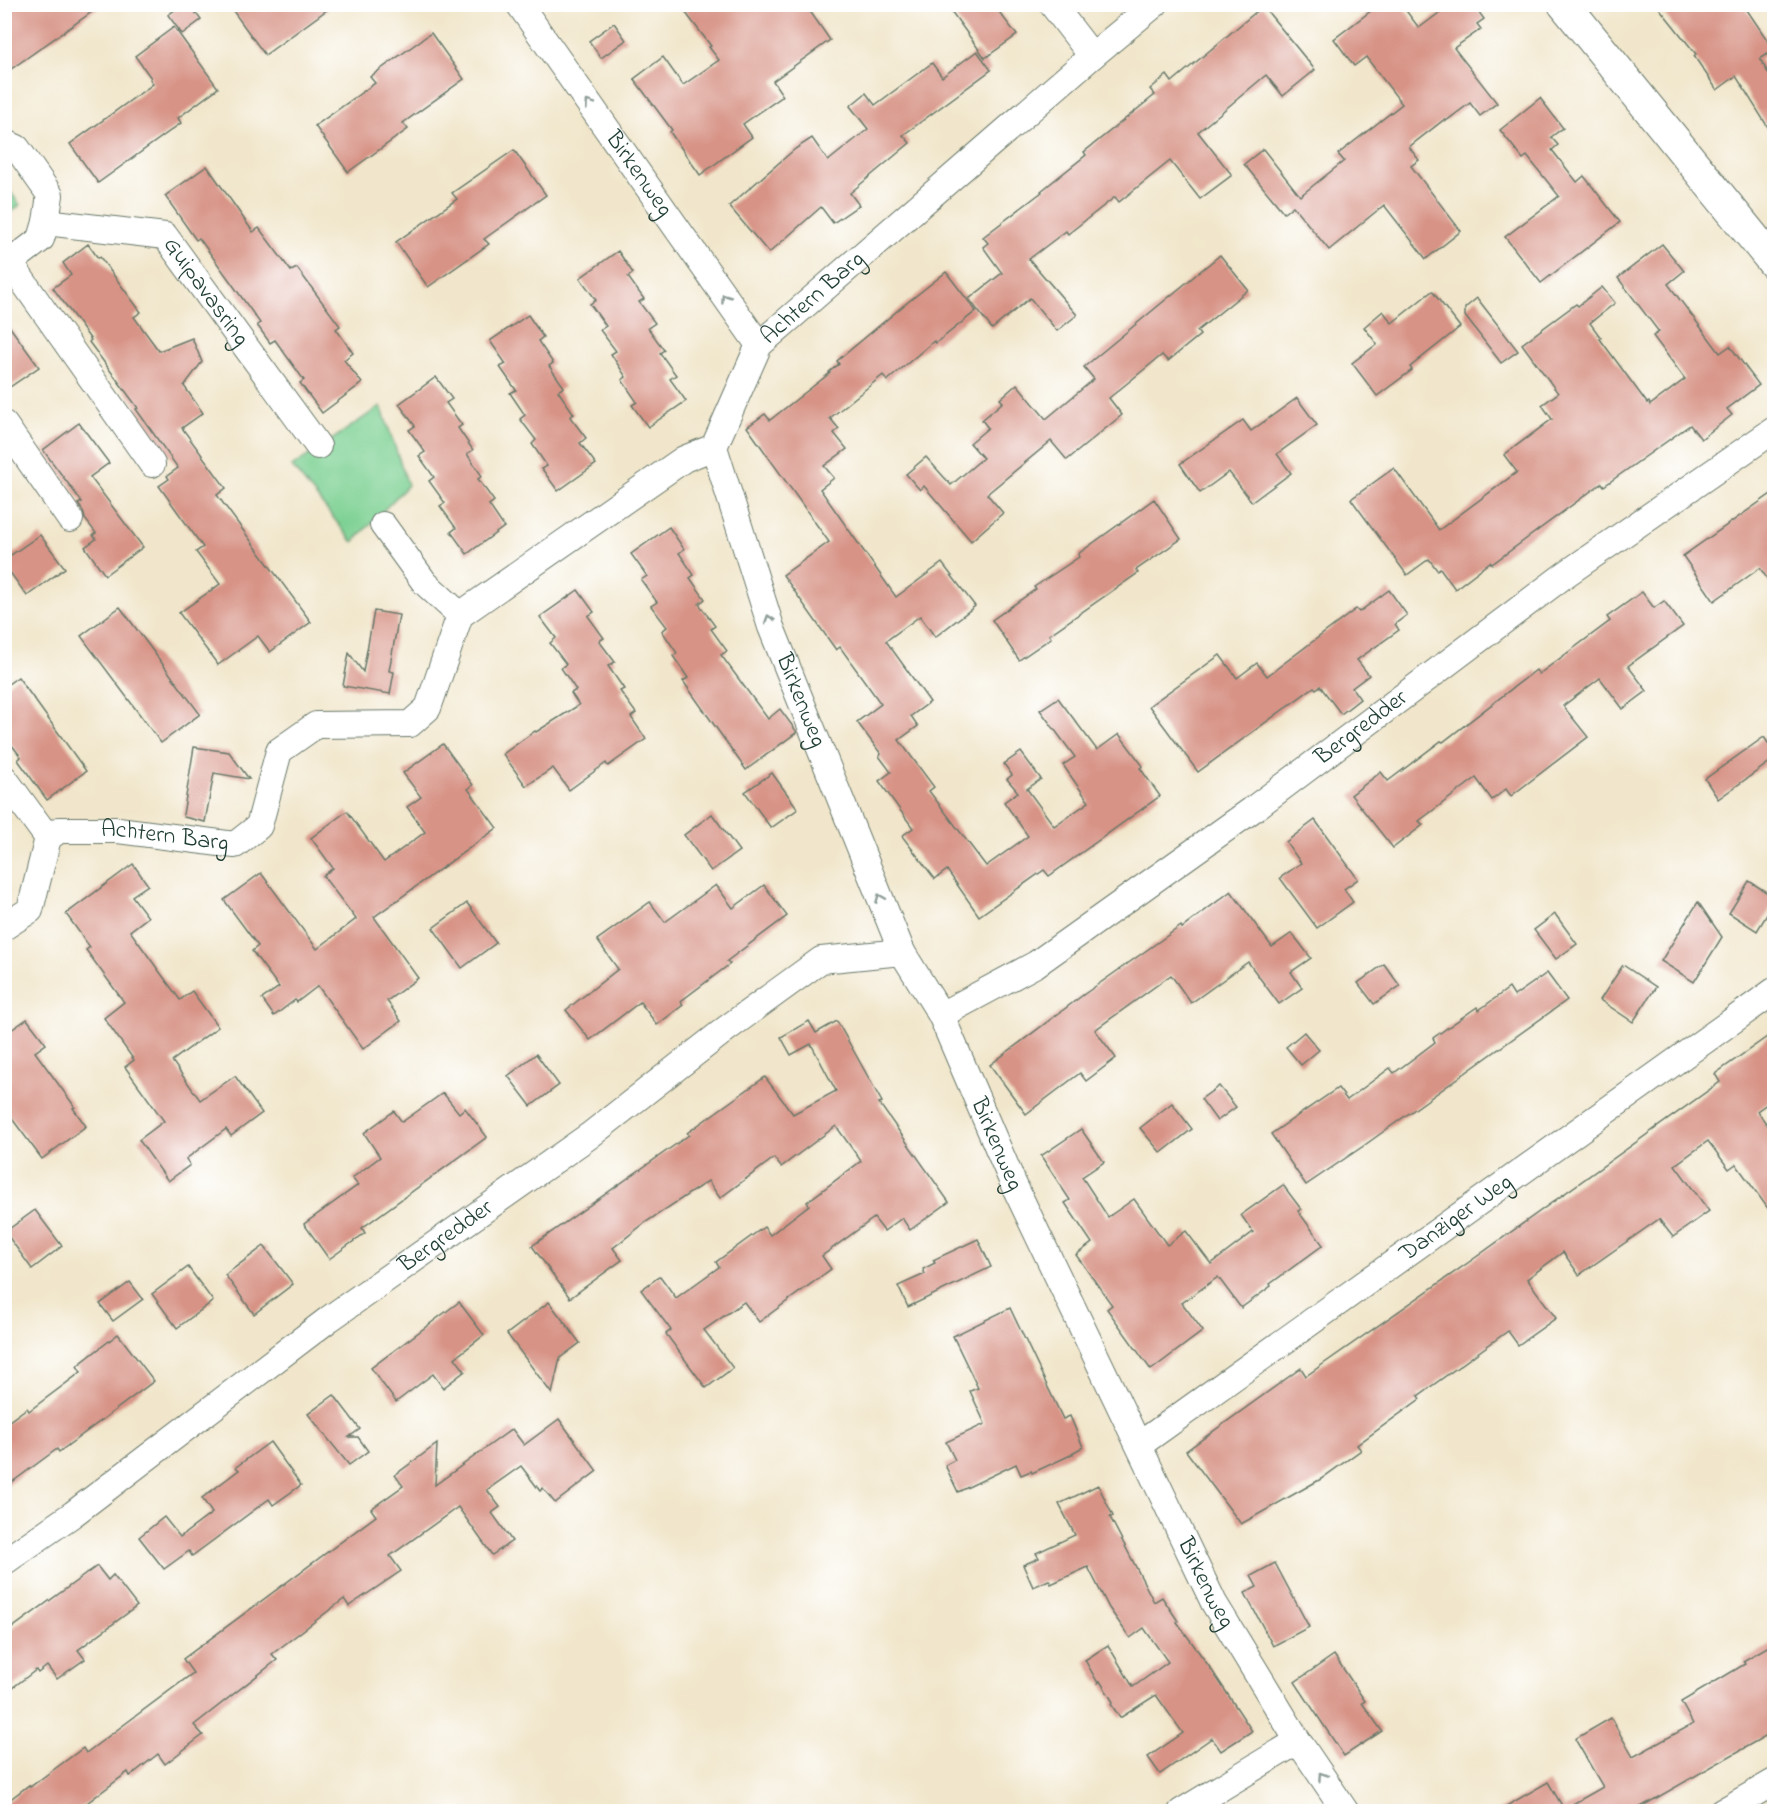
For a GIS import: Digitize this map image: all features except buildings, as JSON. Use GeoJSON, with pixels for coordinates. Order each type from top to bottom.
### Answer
{"type":"FeatureCollection","features":[{"type":"Feature","properties":{"kind":"street","name":"Birkenweg"},"geometry":{"type":"LineString","coordinates":[[519,4],[759,345]]}},
{"type":"Feature","properties":{"kind":"street"},"geometry":{"type":"LineString","coordinates":[[1052,4],[1092,56]]}},
{"type":"Feature","properties":{"kind":"street","name":"Achtern Barg"},"geometry":{"type":"LineString","coordinates":[[714,447],[759,345],[1155,4]]}},
{"type":"Feature","properties":{"kind":"street"},"geometry":{"type":"LineString","coordinates":[[1564,4],[1774,263]]}},
{"type":"Feature","properties":{"kind":"street"},"geometry":{"type":"LineString","coordinates":[[4,142],[17,148],[50,195],[41,239],[7,265],[152,464]]}},
{"type":"Feature","properties":{"kind":"street","name":"Guipavasring"},"geometry":{"type":"LineString","coordinates":[[46,222],[165,236],[318,446]]}},
{"type":"Feature","properties":{"kind":"street"},"geometry":{"type":"LineString","coordinates":[[4,424],[70,519]]}},
{"type":"Feature","properties":{"kind":"street","name":"Bergredder"},"geometry":{"type":"LineString","coordinates":[[941,1015],[1036,964],[1252,810],[1566,574],[1774,430]]}},
{"type":"Feature","properties":{"kind":"street","name":"Birkenweg"},"geometry":{"type":"LineString","coordinates":[[714,447],[771,627],[902,952],[941,1015],[1013,1183],[1214,1603],[1298,1741],[1346,1812]]}},
{"type":"Feature","properties":{"kind":"street"},"geometry":{"type":"LineString","coordinates":[[383,525],[425,583],[460,615],[684,459],[714,447]]}},
{"type":"Feature","properties":{"kind":"street","name":"Achtern Barg"},"geometry":{"type":"LineString","coordinates":[[48,838],[59,830],[118,830],[235,845],[258,826],[279,751],[316,725],[410,723],[428,708],[460,615]]}},
{"type":"Feature","properties":{"kind":"street"},"geometry":{"type":"LineString","coordinates":[[4,778],[48,838],[30,909],[4,927]]}},
{"type":"Feature","properties":{"kind":"street","name":"Bergredder"},"geometry":{"type":"LineString","coordinates":[[4,1562],[73,1514],[323,1324],[589,1136],[726,1029],[821,960],[902,952]]}},
{"type":"Feature","properties":{"kind":"street","name":"Danziger Weg"},"geometry":{"type":"LineString","coordinates":[[1139,1445],[1774,991]]}},
{"type":"Feature","properties":{"kind":"street"},"geometry":{"type":"LineString","coordinates":[[1181,1812],[1298,1741]]}},
{"type":"Feature","properties":{"kind":"street"},"geometry":{"type":"LineString","coordinates":[[1722,1812],[1774,1782]]}},
{"type":"Feature","properties":{"kind":"green space"},"geometry":{"type":"Polygon","coordinates":[[[4,183],[20,205],[5,216],[4,216],[4,183]]]}},
{"type":"Feature","properties":{"kind":"green space"},"geometry":{"type":"Polygon","coordinates":[[[381,406],[408,485],[353,542],[292,467],[381,406]]]}}]}
